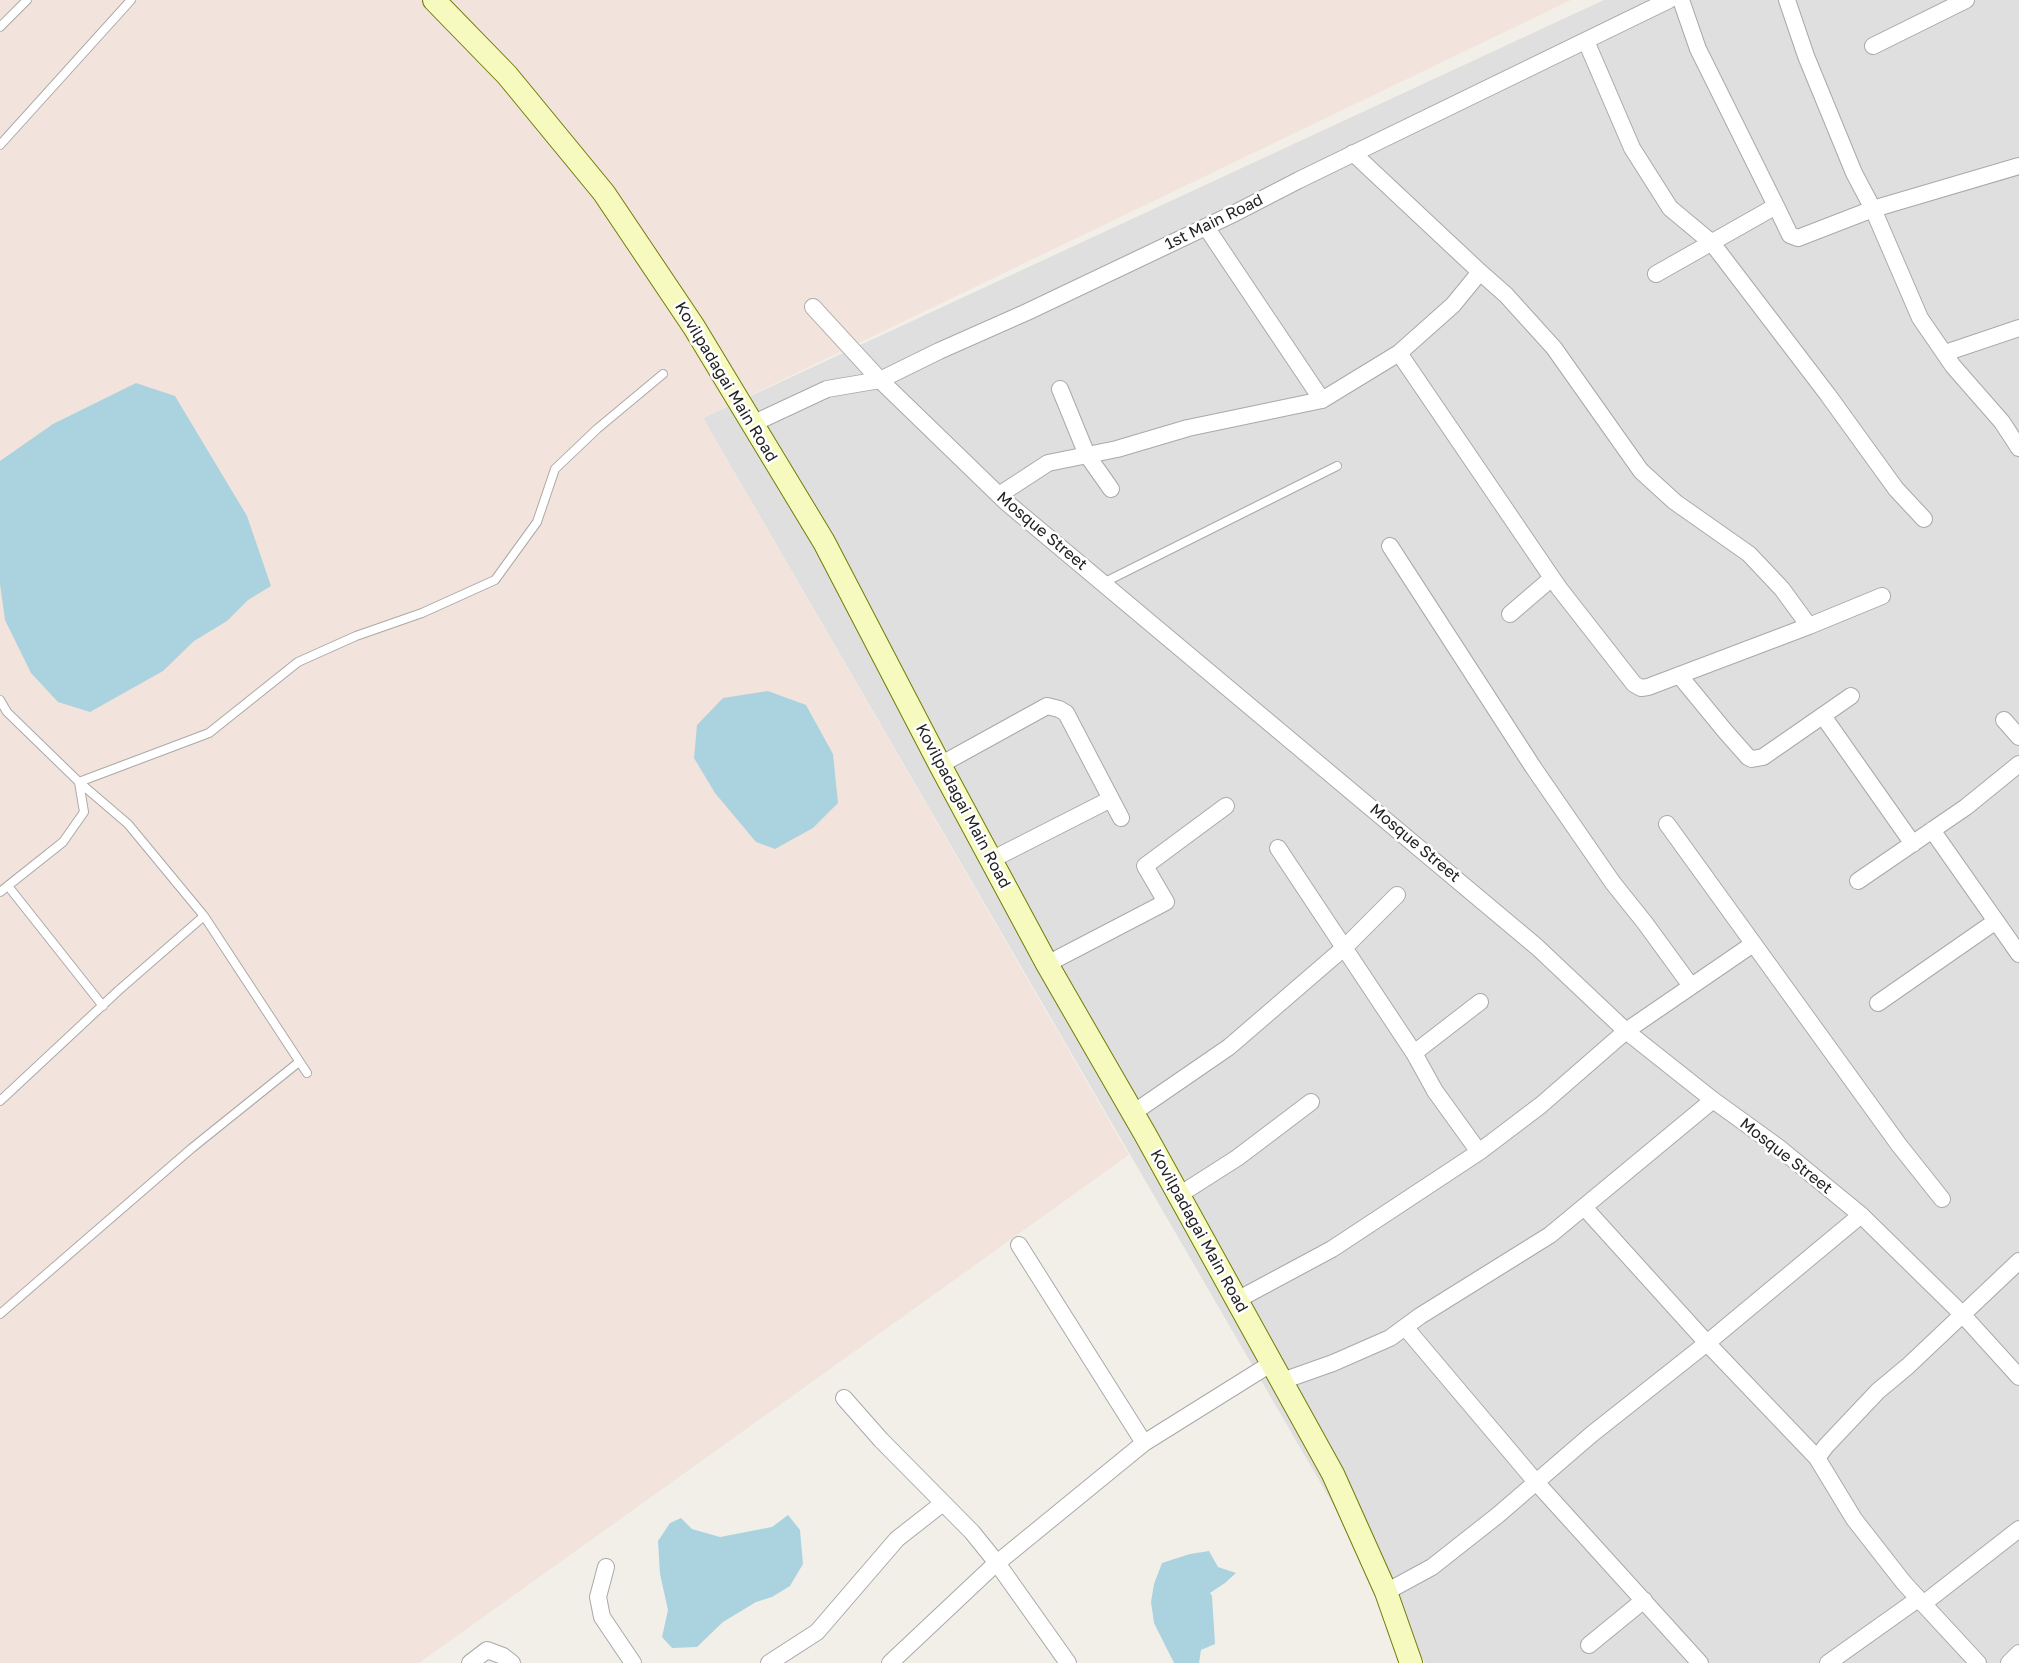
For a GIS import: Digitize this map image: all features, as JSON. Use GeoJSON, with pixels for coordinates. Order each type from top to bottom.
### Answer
{"type":"FeatureCollection","features":[{"type":"Feature","properties":{"kind":"main road","name":"Kovilpadagai Main Road"},"geometry":{"type":"LineString","coordinates":[[434,0],[507,75],[604,194],[694,327],[824,542],[1047,964],[1133,1113],[1334,1474],[1386,1592],[1411,1663]]}},
{"type":"Feature","properties":{"kind":"street","name":"1st Main Road"},"geometry":{"type":"LineString","coordinates":[[752,423],[827,389],[880,380],[1206,227],[1669,0]]}},
{"type":"Feature","properties":{"kind":"street"},"geometry":{"type":"LineString","coordinates":[[1681,0],[1698,49],[1790,235],[1798,238],[1873,209],[2019,166]]}},
{"type":"Feature","properties":{"kind":"street"},"geometry":{"type":"LineString","coordinates":[[1787,0],[1806,56],[1854,173],[1873,209],[1920,318],[1953,366],[2002,422],[2019,448]]}},
{"type":"Feature","properties":{"kind":"street"},"geometry":{"type":"LineString","coordinates":[[1873,46],[1966,0]]}},
{"type":"Feature","properties":{"kind":"street"},"geometry":{"type":"LineString","coordinates":[[1586,41],[1632,148],[1670,208],[1712,243],[1896,489],[1924,519]]}},
{"type":"Feature","properties":{"kind":"street"},"geometry":{"type":"LineString","coordinates":[[1353,153],[1506,295],[1554,348],[1641,471],[1675,502],[1749,554],[1782,589],[1809,626]]}},
{"type":"Feature","properties":{"kind":"street"},"geometry":{"type":"LineString","coordinates":[[1656,274],[1776,206]]}},
{"type":"Feature","properties":{"kind":"street"},"geometry":{"type":"LineString","coordinates":[[1206,227],[1322,400]]}},
{"type":"Feature","properties":{"kind":"street"},"geometry":{"type":"LineString","coordinates":[[999,495],[1048,464],[1117,449],[1188,428],[1322,400],[1399,353],[1453,305],[1480,272]]}},
{"type":"Feature","properties":{"kind":"street","name":"Mosque Street"},"geometry":{"type":"LineString","coordinates":[[813,307],[880,380],[999,495],[1537,947],[1626,1031],[1713,1100],[1778,1147],[1861,1215],[1962,1314],[2019,1377]]}},
{"type":"Feature","properties":{"kind":"street"},"geometry":{"type":"LineString","coordinates":[[1945,353],[2019,328]]}},
{"type":"Feature","properties":{"kind":"street"},"geometry":{"type":"LineString","coordinates":[[1399,353],[1552,578],[1634,684],[1641,688],[1809,626],[1882,596]]}},
{"type":"Feature","properties":{"kind":"street"},"geometry":{"type":"LineString","coordinates":[[1060,390],[1087,455],[1111,489]]}},
{"type":"Feature","properties":{"kind":"street"},"geometry":{"type":"LineString","coordinates":[[1390,546],[1547,787],[1613,883],[1691,986]]}},
{"type":"Feature","properties":{"kind":"street"},"geometry":{"type":"LineString","coordinates":[[1510,614],[1552,578]]}},
{"type":"Feature","properties":{"kind":"street"},"geometry":{"type":"LineString","coordinates":[[1679,675],[1752,759],[1762,757],[1851,696]]}},
{"type":"Feature","properties":{"kind":"street"},"geometry":{"type":"LineString","coordinates":[[940,765],[1047,706],[1059,709],[1066,713],[1121,818]]}},
{"type":"Feature","properties":{"kind":"street"},"geometry":{"type":"LineString","coordinates":[[1823,716],[1912,844]]}},
{"type":"Feature","properties":{"kind":"street"},"geometry":{"type":"LineString","coordinates":[[2004,720],[2019,737]]}},
{"type":"Feature","properties":{"kind":"street"},"geometry":{"type":"LineString","coordinates":[[1858,881],[1966,807],[2019,764]]}},
{"type":"Feature","properties":{"kind":"street"},"geometry":{"type":"LineString","coordinates":[[991,860],[1111,799]]}},
{"type":"Feature","properties":{"kind":"street"},"geometry":{"type":"LineString","coordinates":[[1047,964],[1166,902],[1145,866],[1226,806]]}},
{"type":"Feature","properties":{"kind":"street"},"geometry":{"type":"LineString","coordinates":[[1666,825],[1899,1145],[1942,1199]]}},
{"type":"Feature","properties":{"kind":"street"},"geometry":{"type":"LineString","coordinates":[[1932,830],[2019,954]]}},
{"type":"Feature","properties":{"kind":"street"},"geometry":{"type":"LineString","coordinates":[[1278,848],[1414,1053],[1435,1091],[1479,1152]]}},
{"type":"Feature","properties":{"kind":"street"},"geometry":{"type":"LineString","coordinates":[[1133,1113],[1228,1047],[1345,947],[1397,895]]}},
{"type":"Feature","properties":{"kind":"street"},"geometry":{"type":"LineString","coordinates":[[1878,1003],[1996,921]]}},
{"type":"Feature","properties":{"kind":"street"},"geometry":{"type":"LineString","coordinates":[[1237,1300],[1332,1249],[1479,1152],[1541,1105],[1626,1031],[1753,944]]}},
{"type":"Feature","properties":{"kind":"street"},"geometry":{"type":"LineString","coordinates":[[1414,1053],[1479,1002]]}},
{"type":"Feature","properties":{"kind":"street"},"geometry":{"type":"LineString","coordinates":[[890,1663],[997,1563],[1144,1443],[1277,1372],[1333,1363],[1390,1338],[1420,1316],[1550,1235],[1713,1100]]}},
{"type":"Feature","properties":{"kind":"street"},"geometry":{"type":"LineString","coordinates":[[1179,1195],[1238,1158],[1311,1102]]}},
{"type":"Feature","properties":{"kind":"street"},"geometry":{"type":"LineString","coordinates":[[1584,1207],[1707,1343],[1817,1458],[1854,1519],[1904,1584],[1978,1663]]}},
{"type":"Feature","properties":{"kind":"street"},"geometry":{"type":"LineString","coordinates":[[1386,1592],[1432,1568],[1592,1434],[1707,1343],[1861,1215]]}},
{"type":"Feature","properties":{"kind":"street"},"geometry":{"type":"LineString","coordinates":[[1019,1245],[1144,1443]]}},
{"type":"Feature","properties":{"kind":"street"},"geometry":{"type":"LineString","coordinates":[[1817,1458],[1878,1391],[1908,1366],[2019,1261]]}},
{"type":"Feature","properties":{"kind":"street"},"geometry":{"type":"LineString","coordinates":[[1405,1327],[1536,1482],[1700,1663]]}},
{"type":"Feature","properties":{"kind":"street"},"geometry":{"type":"LineString","coordinates":[[844,1398],[881,1440],[972,1532],[997,1563],[1061,1661]]}},
{"type":"Feature","properties":{"kind":"street"},"geometry":{"type":"LineString","coordinates":[[769,1663],[817,1632],[897,1539],[943,1503]]}},
{"type":"Feature","properties":{"kind":"street"},"geometry":{"type":"LineString","coordinates":[[1828,1663],[1921,1602],[2019,1529]]}},
{"type":"Feature","properties":{"kind":"street"},"geometry":{"type":"LineString","coordinates":[[606,1567],[598,1597],[602,1617],[633,1663]]}},
{"type":"Feature","properties":{"kind":"street"},"geometry":{"type":"LineString","coordinates":[[1589,1645],[1644,1600]]}},
{"type":"Feature","properties":{"kind":"street"},"geometry":{"type":"LineString","coordinates":[[470,1663],[487,1650],[503,1656],[512,1663]]}},
{"type":"Feature","properties":{"kind":"street"},"geometry":{"type":"LineString","coordinates":[[2009,1663],[2019,1653]]}},
{"type":"Feature","properties":{"kind":"lane"},"geometry":{"type":"LineString","coordinates":[[0,27],[27,0]]}},
{"type":"Feature","properties":{"kind":"lane"},"geometry":{"type":"LineString","coordinates":[[0,145],[131,0]]}},
{"type":"Feature","properties":{"kind":"lane"},"geometry":{"type":"LineString","coordinates":[[79,782],[209,733],[298,662],[356,636],[422,613],[495,580],[537,522],[555,469],[597,429],[663,374]]}},
{"type":"Feature","properties":{"kind":"lane"},"geometry":{"type":"LineString","coordinates":[[1103,583],[1337,466]]}},
{"type":"Feature","properties":{"kind":"lane"},"geometry":{"type":"LineString","coordinates":[[0,700],[7,712],[79,782],[128,824],[204,916],[307,1073]]}},
{"type":"Feature","properties":{"kind":"lane"},"geometry":{"type":"LineString","coordinates":[[0,892],[63,842],[84,812],[79,782]]}},
{"type":"Feature","properties":{"kind":"lane"},"geometry":{"type":"LineString","coordinates":[[8,886],[103,1006]]}},
{"type":"Feature","properties":{"kind":"lane"},"geometry":{"type":"LineString","coordinates":[[0,1101],[204,916]]}},
{"type":"Feature","properties":{"kind":"lane"},"geometry":{"type":"LineString","coordinates":[[0,1314],[192,1148],[299,1062]]}},
{"type":"Feature","properties":{"kind":"shaded area"},"geometry":{"type":"Polygon","coordinates":[[[0,0],[1571,0],[703,418],[1129,1155],[419,1663],[0,1663],[0,0]]]}},
{"type":"Feature","properties":{"kind":"shaded area"},"geometry":{"type":"Polygon","coordinates":[[[1604,0],[2019,0],[2019,1663],[1425,1663],[703,418],[1604,0]]]}},
{"type":"Feature","properties":{"kind":"water"},"geometry":{"type":"Polygon","coordinates":[[[136,383],[175,396],[247,516],[271,586],[248,600],[227,621],[194,641],[163,671],[90,712],[58,702],[31,673],[5,620],[0,584],[0,461],[53,424],[136,383]]]}},
{"type":"Feature","properties":{"kind":"water"},"geometry":{"type":"Polygon","coordinates":[[[768,691],[806,705],[833,754],[838,803],[813,828],[775,849],[756,842],[715,793],[694,758],[697,725],[723,698],[768,691]]]}},
{"type":"Feature","properties":{"kind":"water"},"geometry":{"type":"Polygon","coordinates":[[[788,1515],[800,1530],[803,1564],[790,1586],[772,1597],[756,1602],[723,1622],[697,1647],[672,1648],[662,1637],[668,1610],[660,1574],[658,1541],[670,1523],[681,1518],[692,1529],[720,1537],[772,1527],[788,1515]]]}},
{"type":"Feature","properties":{"kind":"water"},"geometry":{"type":"Polygon","coordinates":[[[1209,1551],[1218,1567],[1236,1573],[1210,1593],[1215,1644],[1201,1650],[1199,1663],[1174,1663],[1154,1623],[1151,1602],[1154,1584],[1162,1563],[1209,1551]]]}}]}
